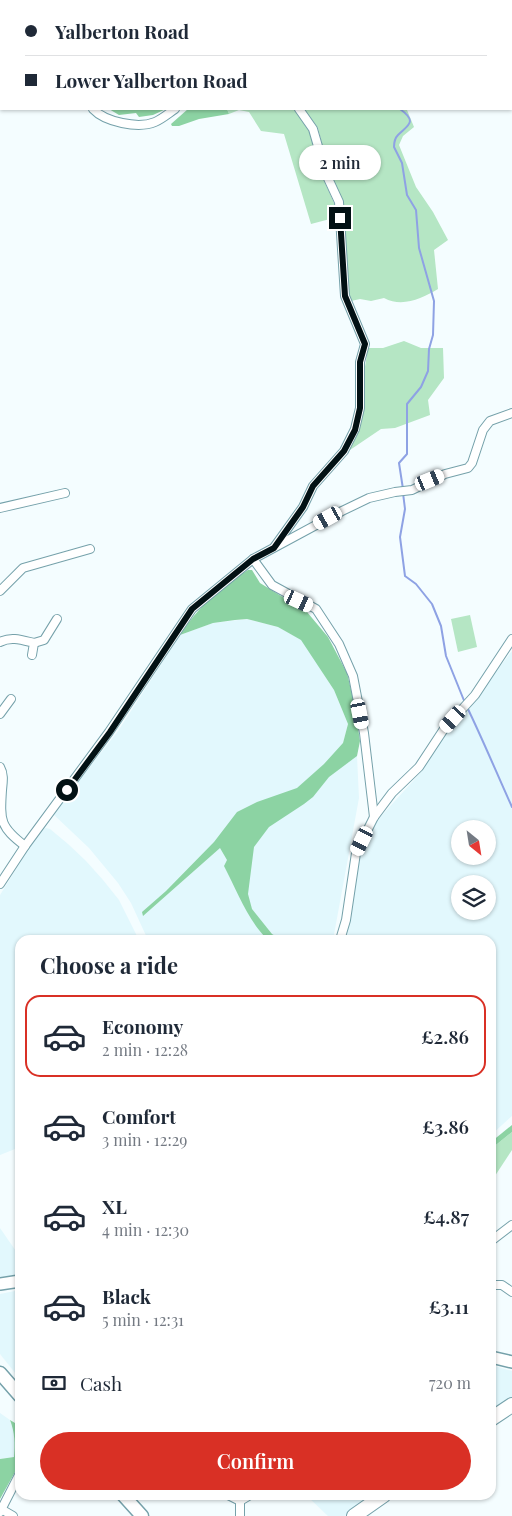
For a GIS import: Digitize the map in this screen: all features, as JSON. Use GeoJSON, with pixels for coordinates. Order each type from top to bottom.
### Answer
{"type":"FeatureCollection","features":[{"type":"Feature","properties":{"kind":"highway"},"geometry":{"type":"LineString","coordinates":[[496,1416],[512,1405]]}},
{"type":"Feature","properties":{"kind":"highway"},"geometry":{"type":"LineString","coordinates":[[354,1516],[377,1500]]}},
{"type":"Feature","properties":{"kind":"main road"},"geometry":{"type":"LineString","coordinates":[[0,1284],[15,1282]]}},
{"type":"Feature","properties":{"kind":"main road"},"geometry":{"type":"LineString","coordinates":[[496,1358],[512,1362]]}},
{"type":"Feature","properties":{"kind":"main road"},"geometry":{"type":"LineString","coordinates":[[0,1373],[15,1390]]}},
{"type":"Feature","properties":{"kind":"main road"},"geometry":{"type":"LineString","coordinates":[[128,1500],[142,1516]]}},
{"type":"Feature","properties":{"kind":"street"},"geometry":{"type":"LineString","coordinates":[[94,110],[99,115],[113,122],[137,124],[154,123],[174,110]]}},
{"type":"Feature","properties":{"kind":"street"},"geometry":{"type":"LineString","coordinates":[[274,548],[303,507],[313,486],[344,451],[355,430],[360,408],[360,362],[365,344],[345,296],[339,202],[326,174],[313,129],[300,110]]}},
{"type":"Feature","properties":{"kind":"street"},"geometry":{"type":"LineString","coordinates":[[0,884],[25,846],[110,732],[192,609],[253,559],[342,511],[369,498],[412,490],[445,474],[468,468],[472,463],[483,430],[490,421],[512,413]]}},
{"type":"Feature","properties":{"kind":"street"},"geometry":{"type":"LineString","coordinates":[[0,508],[65,493]]}},
{"type":"Feature","properties":{"kind":"street"},"geometry":{"type":"LineString","coordinates":[[0,591],[22,568],[90,548]]}},
{"type":"Feature","properties":{"kind":"street"},"geometry":{"type":"LineString","coordinates":[[253,559],[272,584],[316,609],[339,644],[352,676],[364,733],[374,816]]}},
{"type":"Feature","properties":{"kind":"street"},"geometry":{"type":"LineString","coordinates":[[0,642],[14,638],[34,643],[44,640],[57,619]]}},
{"type":"Feature","properties":{"kind":"street"},"geometry":{"type":"LineString","coordinates":[[342,935],[346,920],[356,853],[374,816],[392,793],[419,767],[444,729],[470,700],[512,639]]}},
{"type":"Feature","properties":{"kind":"street"},"geometry":{"type":"LineString","coordinates":[[32,655],[34,643]]}},
{"type":"Feature","properties":{"kind":"street"},"geometry":{"type":"LineString","coordinates":[[0,714],[12,699]]}},
{"type":"Feature","properties":{"kind":"street"},"geometry":{"type":"LineString","coordinates":[[0,767],[3,779],[1,816],[4,827],[25,846]]}},
{"type":"Feature","properties":{"kind":"street"},"geometry":{"type":"LineString","coordinates":[[496,1237],[512,1225]]}},
{"type":"Feature","properties":{"kind":"street"},"geometry":{"type":"LineString","coordinates":[[496,1285],[502,1285],[512,1292]]}},
{"type":"Feature","properties":{"kind":"street"},"geometry":{"type":"LineString","coordinates":[[13,1516],[1,1510],[15,1483]]}},
{"type":"Feature","properties":{"kind":"street"},"geometry":{"type":"LineString","coordinates":[[240,1516],[241,1500]]}},
{"type":"Feature","properties":{"kind":"shaded area"},"geometry":{"type":"Polygon","coordinates":[[[247,619],[278,627],[302,640],[334,690],[348,724],[343,743],[357,756],[359,798],[334,935],[146,935],[131,903],[118,883],[89,848],[53,814],[118,731],[180,635],[213,623],[247,619]]]}},
{"type":"Feature","properties":{"kind":"shaded area"},"geometry":{"type":"Polygon","coordinates":[[[512,651],[512,1116],[496,1130],[496,935],[345,935],[351,913],[360,855],[374,824],[423,770],[435,745],[512,651]]]}},
{"type":"Feature","properties":{"kind":"shaded area"},"geometry":{"type":"Polygon","coordinates":[[[41,829],[50,829],[86,861],[119,900],[136,935],[15,935],[15,1149],[0,1155],[0,895],[41,829]]]}},
{"type":"Feature","properties":{"kind":"shaded area"},"geometry":{"type":"Polygon","coordinates":[[[0,1228],[15,1250],[15,1276],[0,1277],[0,1228]]]}},
{"type":"Feature","properties":{"kind":"shaded area"},"geometry":{"type":"Polygon","coordinates":[[[15,1291],[15,1373],[0,1354],[0,1294],[15,1291]]]}},
{"type":"Feature","properties":{"kind":"shaded area"},"geometry":{"type":"Polygon","coordinates":[[[496,1366],[512,1371],[512,1400],[496,1410],[496,1366]]]}},
{"type":"Feature","properties":{"kind":"shaded area"},"geometry":{"type":"Polygon","coordinates":[[[0,1413],[10,1420],[14,1430],[14,1457],[0,1459],[0,1413]]]}},
{"type":"Feature","properties":{"kind":"shaded area"},"geometry":{"type":"Polygon","coordinates":[[[311,1500],[369,1500],[345,1516],[328,1516],[311,1500]]]}},
{"type":"Feature","properties":{"kind":"green space"},"geometry":{"type":"Polygon","coordinates":[[[111,110],[164,110],[153,115],[139,117],[136,113],[119,115],[111,110]]]}},
{"type":"Feature","properties":{"kind":"green space"},"geometry":{"type":"Polygon","coordinates":[[[187,110],[227,110],[229,114],[199,119],[179,126],[172,126],[171,124],[187,110]]]}},
{"type":"Feature","properties":{"kind":"green space"},"geometry":{"type":"Polygon","coordinates":[[[227,110],[239,110],[229,114],[227,110]]]}},
{"type":"Feature","properties":{"kind":"green space"},"geometry":{"type":"Polygon","coordinates":[[[239,110],[295,110],[309,131],[322,176],[334,203],[336,223],[330,219],[311,224],[284,134],[261,131],[249,112],[239,110]]]}},
{"type":"Feature","properties":{"kind":"green space"},"geometry":{"type":"Polygon","coordinates":[[[305,110],[407,110],[414,127],[403,136],[399,145],[416,187],[433,212],[448,240],[434,250],[438,289],[425,296],[405,302],[391,301],[384,298],[371,301],[360,299],[351,301],[348,293],[342,202],[329,171],[318,128],[305,110]]]}},
{"type":"Feature","properties":{"kind":"green space"},"geometry":{"type":"Polygon","coordinates":[[[404,341],[421,348],[443,348],[444,378],[428,400],[430,415],[395,428],[381,429],[347,452],[358,431],[364,408],[364,373],[368,348],[383,348],[404,341]]]}},
{"type":"Feature","properties":{"kind":"green space"},"geometry":{"type":"Polygon","coordinates":[[[248,570],[252,570],[260,583],[307,612],[328,637],[347,673],[360,741],[357,756],[329,777],[313,797],[269,827],[254,847],[248,894],[252,909],[274,935],[264,935],[243,905],[224,866],[227,860],[220,848],[143,916],[142,912],[166,891],[214,842],[237,812],[257,802],[297,788],[324,764],[343,743],[348,724],[334,690],[301,640],[278,627],[247,619],[213,623],[180,635],[210,598],[248,570]]]}},
{"type":"Feature","properties":{"kind":"green space"},"geometry":{"type":"Polygon","coordinates":[[[470,615],[477,647],[458,652],[451,619],[470,615]]]}},
{"type":"Feature","properties":{"kind":"green space"},"geometry":{"type":"Polygon","coordinates":[[[512,1125],[512,1132],[496,1145],[496,1138],[512,1125]]]}},
{"type":"Feature","properties":{"kind":"green space"},"geometry":{"type":"Polygon","coordinates":[[[512,1132],[512,1150],[496,1174],[496,1145],[512,1132]]]}},
{"type":"Feature","properties":{"kind":"green space"},"geometry":{"type":"Polygon","coordinates":[[[10,1420],[15,1423],[15,1472],[0,1499],[0,1459],[14,1457],[13,1429],[10,1420]]]}},
{"type":"Feature","properties":{"kind":"waterway"},"geometry":{"type":"LineString","coordinates":[[401,110],[410,120],[408,126],[396,137],[394,147],[402,163],[407,195],[416,210],[419,248],[434,301],[433,335],[429,349],[428,371],[421,387],[407,404],[407,454],[399,463],[403,489]]}},
{"type":"Feature","properties":{"kind":"waterway"},"geometry":{"type":"LineString","coordinates":[[403,493],[405,509],[400,537],[405,576],[416,584],[432,604],[441,626],[446,656],[465,703]]}},
{"type":"Feature","properties":{"kind":"waterway"},"geometry":{"type":"LineString","coordinates":[[467,707],[512,807]]}},
{"type":"Feature","properties":{"kind":"route"},"geometry":{"type":"LineString","coordinates":[[67,790],[110,732],[192,609],[253,559],[274,548],[303,507],[313,486],[344,451],[355,430],[360,408],[360,362],[365,344],[345,296],[340,218]]}}]}
